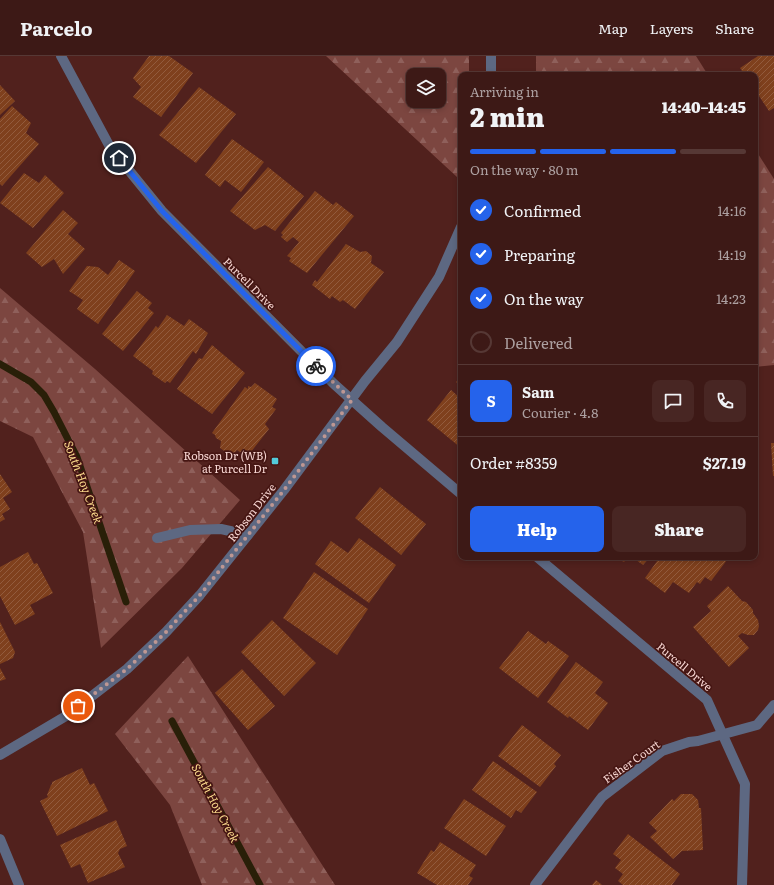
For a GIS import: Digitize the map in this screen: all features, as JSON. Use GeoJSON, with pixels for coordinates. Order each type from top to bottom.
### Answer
{"type":"FeatureCollection","features":[{"type":"Feature","properties":{"kind":"street","name":"Purcell Drive"},"geometry":{"type":"LineString","coordinates":[[61,56],[110,147],[162,211],[334,384],[382,428],[458,491]]}},
{"type":"Feature","properties":{"kind":"street"},"geometry":{"type":"LineString","coordinates":[[491,56],[491,72]]}},
{"type":"Feature","properties":{"kind":"street","name":"Robson Drive"},"geometry":{"type":"LineString","coordinates":[[0,755],[66,716],[127,669],[166,632],[200,595],[284,490],[397,342],[439,277],[458,234]]}},
{"type":"Feature","properties":{"kind":"street"},"geometry":{"type":"LineString","coordinates":[[157,538],[190,530],[221,529],[248,536]]}},
{"type":"Feature","properties":{"kind":"street","name":"Purcell Drive"},"geometry":{"type":"LineString","coordinates":[[541,560],[707,700],[745,784],[742,885]]}},
{"type":"Feature","properties":{"kind":"street","name":"Fisher Court"},"geometry":{"type":"LineString","coordinates":[[535,885],[602,797],[662,751],[689,742],[698,741],[757,725],[774,705]]}},
{"type":"Feature","properties":{"kind":"street"},"geometry":{"type":"LineString","coordinates":[[0,840],[19,885]]}},
{"type":"Feature","properties":{"kind":"green space"},"geometry":{"type":"Polygon","coordinates":[[[326,56],[469,56],[469,72],[458,72],[457,177],[326,56]]]}},
{"type":"Feature","properties":{"kind":"green space"},"geometry":{"type":"Polygon","coordinates":[[[536,56],[696,56],[706,72],[536,72],[536,56]]]}},
{"type":"Feature","properties":{"kind":"green space"},"geometry":{"type":"Polygon","coordinates":[[[758,154],[774,179],[774,365],[758,367],[758,154]]]}},
{"type":"Feature","properties":{"kind":"green space"},"geometry":{"type":"Polygon","coordinates":[[[0,288],[95,369],[240,500],[182,568],[101,648],[83,532],[33,437],[0,421],[0,288]]]}},
{"type":"Feature","properties":{"kind":"green space"},"geometry":{"type":"Polygon","coordinates":[[[188,656],[335,885],[202,885],[170,805],[115,734],[188,656]]]}},
{"type":"Feature","properties":{"kind":"building"},"geometry":{"type":"Polygon","coordinates":[[[149,56],[169,56],[193,73],[161,117],[133,97],[141,87],[133,78],[149,56]]]}},
{"type":"Feature","properties":{"kind":"building"},"geometry":{"type":"Polygon","coordinates":[[[758,56],[774,56],[774,108],[769,111],[758,94],[758,72],[743,72],[740,68],[758,56]]]}},
{"type":"Feature","properties":{"kind":"building"},"geometry":{"type":"Polygon","coordinates":[[[0,85],[15,101],[0,115],[0,85]]]}},
{"type":"Feature","properties":{"kind":"building"},"geometry":{"type":"Polygon","coordinates":[[[199,87],[236,114],[196,163],[159,135],[199,87]]]}},
{"type":"Feature","properties":{"kind":"building"},"geometry":{"type":"Polygon","coordinates":[[[12,106],[31,123],[26,133],[39,144],[2,186],[0,184],[0,119],[12,106]]]}},
{"type":"Feature","properties":{"kind":"building"},"geometry":{"type":"Polygon","coordinates":[[[232,139],[264,162],[241,192],[225,180],[220,187],[205,175],[232,139]]]}},
{"type":"Feature","properties":{"kind":"building"},"geometry":{"type":"Polygon","coordinates":[[[268,167],[304,196],[275,231],[265,225],[255,230],[230,211],[268,167]]]}},
{"type":"Feature","properties":{"kind":"building"},"geometry":{"type":"Polygon","coordinates":[[[24,173],[39,183],[45,175],[64,193],[33,228],[0,203],[24,173]]]}},
{"type":"Feature","properties":{"kind":"building"},"geometry":{"type":"Polygon","coordinates":[[[315,191],[333,205],[336,202],[354,216],[307,273],[289,261],[291,258],[287,256],[299,242],[293,237],[287,242],[281,237],[283,235],[281,233],[315,191]]]}},
{"type":"Feature","properties":{"kind":"building"},"geometry":{"type":"Polygon","coordinates":[[[63,210],[78,223],[68,234],[85,249],[63,274],[54,259],[42,267],[26,253],[63,210]]]}},
{"type":"Feature","properties":{"kind":"building"},"geometry":{"type":"Polygon","coordinates":[[[346,244],[360,252],[366,251],[372,256],[371,263],[384,272],[355,309],[343,300],[340,302],[332,296],[330,299],[312,285],[315,280],[317,282],[346,244]]]}},
{"type":"Feature","properties":{"kind":"building"},"geometry":{"type":"Polygon","coordinates":[[[119,260],[135,271],[98,324],[77,309],[83,300],[69,291],[87,266],[98,267],[108,275],[119,260]]]}},
{"type":"Feature","properties":{"kind":"building"},"geometry":{"type":"Polygon","coordinates":[[[137,291],[152,303],[148,308],[154,313],[123,351],[102,334],[137,291]]]}},
{"type":"Feature","properties":{"kind":"building"},"geometry":{"type":"Polygon","coordinates":[[[167,315],[184,326],[189,319],[208,333],[196,354],[193,351],[170,383],[167,381],[165,383],[152,374],[153,371],[133,356],[156,326],[158,328],[167,315]]]}},
{"type":"Feature","properties":{"kind":"building"},"geometry":{"type":"Polygon","coordinates":[[[212,345],[245,373],[212,414],[177,389],[199,358],[202,359],[212,345]]]}},
{"type":"Feature","properties":{"kind":"building"},"geometry":{"type":"Polygon","coordinates":[[[255,383],[277,399],[272,407],[276,409],[265,424],[269,429],[247,457],[237,450],[234,454],[230,455],[220,448],[221,441],[212,433],[245,387],[248,389],[248,386],[251,387],[255,383]]]}},
{"type":"Feature","properties":{"kind":"building"},"geometry":{"type":"Polygon","coordinates":[[[451,390],[458,396],[458,446],[427,420],[451,390]]]}},
{"type":"Feature","properties":{"kind":"building"},"geometry":{"type":"Polygon","coordinates":[[[771,443],[774,443],[774,476],[773,476],[771,443]]]}},
{"type":"Feature","properties":{"kind":"building"},"geometry":{"type":"Polygon","coordinates":[[[0,474],[12,492],[3,498],[10,509],[2,514],[5,519],[0,522],[0,474]]]}},
{"type":"Feature","properties":{"kind":"building"},"geometry":{"type":"Polygon","coordinates":[[[380,487],[426,524],[401,555],[355,518],[380,487]]]}},
{"type":"Feature","properties":{"kind":"building"},"geometry":{"type":"Polygon","coordinates":[[[359,538],[396,565],[369,603],[315,564],[331,541],[348,553],[359,538]]]}},
{"type":"Feature","properties":{"kind":"building"},"geometry":{"type":"Polygon","coordinates":[[[28,552],[34,564],[37,563],[53,593],[30,605],[35,614],[15,625],[0,596],[0,567],[28,552]]]}},
{"type":"Feature","properties":{"kind":"building"},"geometry":{"type":"Polygon","coordinates":[[[636,560],[647,560],[643,565],[636,560]]]}},
{"type":"Feature","properties":{"kind":"building"},"geometry":{"type":"Polygon","coordinates":[[[658,560],[727,560],[711,581],[705,577],[700,584],[697,582],[689,593],[673,582],[665,593],[645,578],[658,560]]]}},
{"type":"Feature","properties":{"kind":"building"},"geometry":{"type":"Polygon","coordinates":[[[314,572],[368,609],[337,655],[283,618],[314,572]]]}},
{"type":"Feature","properties":{"kind":"building"},"geometry":{"type":"Polygon","coordinates":[[[728,586],[753,610],[759,626],[754,635],[742,633],[738,636],[749,648],[729,667],[693,627],[711,611],[707,606],[728,586]]]}},
{"type":"Feature","properties":{"kind":"building"},"geometry":{"type":"Polygon","coordinates":[[[272,620],[316,663],[284,696],[241,652],[272,620]]]}},
{"type":"Feature","properties":{"kind":"building"},"geometry":{"type":"Polygon","coordinates":[[[0,622],[15,652],[13,658],[0,664],[0,622]]]}},
{"type":"Feature","properties":{"kind":"building"},"geometry":{"type":"Polygon","coordinates":[[[528,631],[546,644],[548,641],[569,656],[538,698],[499,668],[528,631]]]}},
{"type":"Feature","properties":{"kind":"building"},"geometry":{"type":"Polygon","coordinates":[[[576,662],[603,682],[595,693],[608,703],[588,730],[569,716],[568,718],[547,702],[576,662]]]}},
{"type":"Feature","properties":{"kind":"building"},"geometry":{"type":"Polygon","coordinates":[[[0,668],[6,679],[0,681],[0,668]]]}},
{"type":"Feature","properties":{"kind":"building"},"geometry":{"type":"Polygon","coordinates":[[[242,669],[275,706],[248,730],[215,693],[242,669]]]}},
{"type":"Feature","properties":{"kind":"building"},"geometry":{"type":"Polygon","coordinates":[[[522,725],[561,755],[554,764],[556,766],[540,787],[498,756],[522,725]]]}},
{"type":"Feature","properties":{"kind":"building"},"geometry":{"type":"Polygon","coordinates":[[[493,761],[537,792],[521,813],[516,810],[511,818],[472,790],[493,761]]]}},
{"type":"Feature","properties":{"kind":"building"},"geometry":{"type":"Polygon","coordinates":[[[82,768],[90,785],[94,783],[108,811],[57,836],[40,801],[48,797],[47,795],[52,782],[82,768]]]}},
{"type":"Feature","properties":{"kind":"building"},"geometry":{"type":"Polygon","coordinates":[[[681,794],[692,794],[698,800],[699,808],[701,808],[703,850],[682,851],[673,859],[650,837],[657,831],[649,823],[672,799],[674,801],[681,794]]]}},
{"type":"Feature","properties":{"kind":"building"},"geometry":{"type":"Polygon","coordinates":[[[464,799],[506,826],[486,856],[444,828],[464,799]]]}},
{"type":"Feature","properties":{"kind":"building"},"geometry":{"type":"Polygon","coordinates":[[[116,820],[127,846],[120,849],[118,853],[125,867],[88,883],[80,864],[71,868],[60,845],[116,820]]]}},
{"type":"Feature","properties":{"kind":"building"},"geometry":{"type":"Polygon","coordinates":[[[628,834],[680,874],[672,885],[623,885],[618,881],[623,874],[615,868],[621,860],[613,854],[628,834]]]}},
{"type":"Feature","properties":{"kind":"building"},"geometry":{"type":"Polygon","coordinates":[[[440,842],[476,865],[469,876],[473,878],[468,885],[437,885],[417,873],[431,850],[434,852],[440,842]]]}},
{"type":"Feature","properties":{"kind":"building"},"geometry":{"type":"Polygon","coordinates":[[[596,880],[602,885],[592,885],[596,880]]]}},
{"type":"Feature","properties":{"kind":"waterway","name":"South Hoy Creek"},"geometry":{"type":"LineString","coordinates":[[0,364],[31,382],[44,395],[54,412],[77,457],[126,602]]}},
{"type":"Feature","properties":{"kind":"waterway","name":"South Hoy Creek"},"geometry":{"type":"LineString","coordinates":[[172,721],[260,885]]}},
{"type":"Feature","properties":{"kind":"way so far"},"geometry":{"type":"LineString","coordinates":[[78,706],[127,669],[166,632],[200,595],[284,490],[352,400],[316,366]]}},
{"type":"Feature","properties":{"kind":"place","name":"Robson Dr (WB) at Purcell Dr"},"geometry":{"type":"Point","coordinates":[275,461]}},
{"type":"Feature","properties":{"kind":"route"},"geometry":{"type":"LineString","coordinates":[[119,158],[162,211],[316,366]]}}]}
